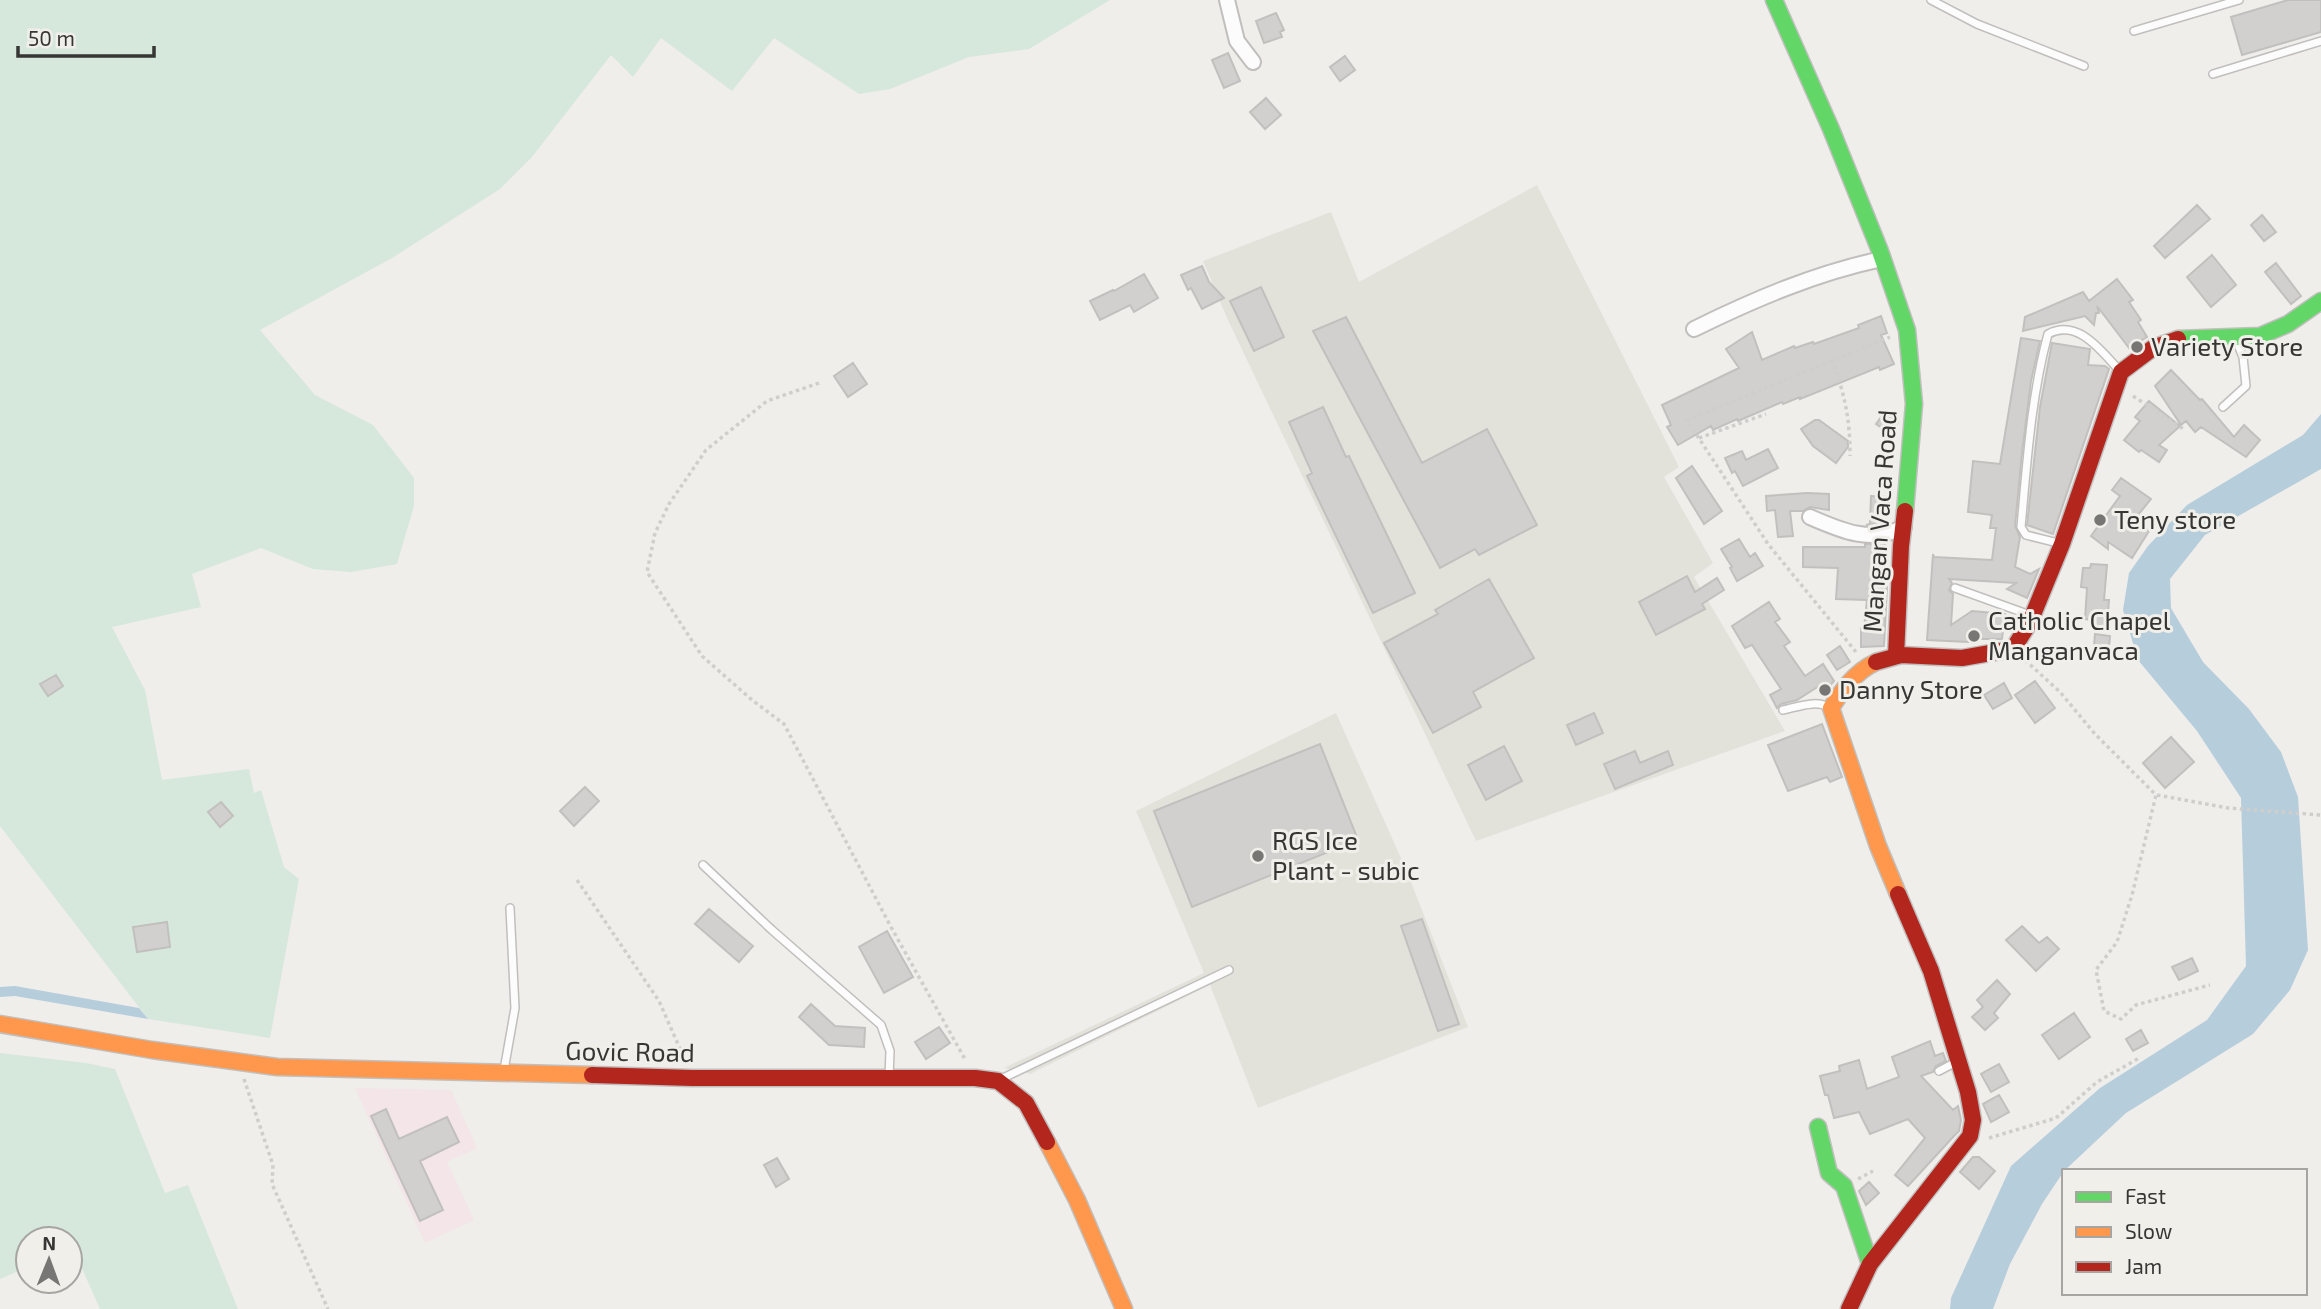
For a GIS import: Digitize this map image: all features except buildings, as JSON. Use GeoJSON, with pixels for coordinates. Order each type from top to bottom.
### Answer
{"type":"FeatureCollection","features":[{"type":"Feature","properties":{"kind":"street"},"geometry":{"type":"LineString","coordinates":[[1227,0],[1237,41],[1253,62]]}},
{"type":"Feature","properties":{"kind":"street","name":"Mangan Vaca Road"},"geometry":{"type":"LineString","coordinates":[[1774,0],[1832,129],[1907,330],[1914,404],[1896,656],[1866,665],[1845,683],[1831,708]]}},
{"type":"Feature","properties":{"kind":"street"},"geometry":{"type":"LineString","coordinates":[[1694,329],[1762,296],[1842,267],[1882,259]]}},
{"type":"Feature","properties":{"kind":"street"},"geometry":{"type":"LineString","coordinates":[[1896,656],[1945,659],[1986,657],[2013,649],[2033,616],[2062,544],[2118,379],[2137,355],[2168,341],[2217,337],[2236,339],[2267,334],[2321,301]]}},
{"type":"Feature","properties":{"kind":"street"},"geometry":{"type":"LineString","coordinates":[[1810,517],[1843,532],[1867,535],[1890,534],[1904,527]]}},
{"type":"Feature","properties":{"kind":"street"},"geometry":{"type":"LineString","coordinates":[[1831,708],[1878,846],[1931,971],[1959,1060],[1973,1120],[1970,1136],[1870,1264],[1849,1309]]}},
{"type":"Feature","properties":{"kind":"street","name":"Govic Road"},"geometry":{"type":"LineString","coordinates":[[0,1024],[152,1050],[277,1067],[692,1078],[975,1078],[998,1081],[1026,1102],[1077,1200],[1124,1309]]}},
{"type":"Feature","properties":{"kind":"street"},"geometry":{"type":"LineString","coordinates":[[1818,1127],[1829,1173],[1844,1186],[1870,1264]]}},
{"type":"Feature","properties":{"kind":"lane"},"geometry":{"type":"LineString","coordinates":[[1931,0],[1977,24],[2084,66]]}},
{"type":"Feature","properties":{"kind":"lane"},"geometry":{"type":"LineString","coordinates":[[2134,32],[2239,0]]}},
{"type":"Feature","properties":{"kind":"lane"},"geometry":{"type":"LineString","coordinates":[[2213,74],[2321,41]]}},
{"type":"Feature","properties":{"kind":"lane"},"geometry":{"type":"LineString","coordinates":[[2062,544],[2026,535],[2021,527],[2030,427],[2038,370],[2048,334],[2067,328],[2079,332],[2094,342],[2118,379]]}},
{"type":"Feature","properties":{"kind":"lane"},"geometry":{"type":"LineString","coordinates":[[2223,407],[2246,386],[2243,357],[2236,339]]}},
{"type":"Feature","properties":{"kind":"lane"},"geometry":{"type":"LineString","coordinates":[[1955,588],[2033,616]]}},
{"type":"Feature","properties":{"kind":"lane"},"geometry":{"type":"LineString","coordinates":[[1783,710],[1811,704],[1823,704],[1831,708]]}},
{"type":"Feature","properties":{"kind":"lane"},"geometry":{"type":"LineString","coordinates":[[703,865],[772,930],[881,1025],[890,1051],[889,1079]]}},
{"type":"Feature","properties":{"kind":"lane"},"geometry":{"type":"LineString","coordinates":[[504,1074],[515,1008],[510,908]]}},
{"type":"Feature","properties":{"kind":"lane"},"geometry":{"type":"LineString","coordinates":[[998,1081],[1229,970]]}},
{"type":"Feature","properties":{"kind":"lane"},"geometry":{"type":"LineString","coordinates":[[1939,1071],[1959,1060]]}},
{"type":"Feature","properties":{"kind":"path"},"geometry":{"type":"LineString","coordinates":[[1866,665],[1768,544],[1687,420],[1907,330]]}},
{"type":"Feature","properties":{"kind":"path"},"geometry":{"type":"LineString","coordinates":[[1832,359],[1847,401],[1850,456]]}},
{"type":"Feature","properties":{"kind":"path"},"geometry":{"type":"LineString","coordinates":[[2118,379],[2185,430]]}},
{"type":"Feature","properties":{"kind":"path"},"geometry":{"type":"LineString","coordinates":[[819,383],[766,401],[706,450],[668,504],[655,533],[647,572],[702,656],[784,724],[891,928],[975,1078]]}},
{"type":"Feature","properties":{"kind":"path"},"geometry":{"type":"LineString","coordinates":[[1699,439],[1766,414]]}},
{"type":"Feature","properties":{"kind":"path"},"geometry":{"type":"LineString","coordinates":[[2013,649],[2060,692],[2095,734],[2156,795],[2228,808],[2321,814]]}},
{"type":"Feature","properties":{"kind":"path"},"geometry":{"type":"LineString","coordinates":[[2156,795],[2132,895],[2117,942],[2096,970],[2104,1011],[2121,1019],[2136,1005],[2210,985]]}},
{"type":"Feature","properties":{"kind":"path"},"geometry":{"type":"LineString","coordinates":[[577,880],[659,1001],[692,1078]]}},
{"type":"Feature","properties":{"kind":"path"},"geometry":{"type":"LineString","coordinates":[[1970,1136],[1988,1138],[2056,1118],[2097,1082],[2141,1057]]}},
{"type":"Feature","properties":{"kind":"path"},"geometry":{"type":"LineString","coordinates":[[238,1061],[273,1165],[272,1184],[328,1309]]}},
{"type":"Feature","properties":{"kind":"shaded area"},"geometry":{"type":"Polygon","coordinates":[[[1537,185],[1679,467],[1664,477],[1713,563],[1694,577],[1785,731],[1476,841],[1227,318],[1203,261],[1331,212],[1359,282],[1537,185]]]}},
{"type":"Feature","properties":{"kind":"shaded area"},"geometry":{"type":"Polygon","coordinates":[[[1336,713],[1405,867],[1468,1027],[1258,1108],[1210,985],[1030,1074],[1004,1068],[1204,973],[1136,811],[1336,713]]]}},
{"type":"Feature","properties":{"kind":"shaded area"},"geometry":{"type":"Polygon","coordinates":[[[355,1088],[451,1090],[477,1148],[447,1162],[474,1220],[425,1243],[355,1088]]]}},
{"type":"Feature","properties":{"kind":"green space"},"geometry":{"type":"Polygon","coordinates":[[[0,0],[1110,0],[1029,49],[969,57],[890,89],[859,94],[774,38],[732,91],[661,38],[633,77],[611,55],[532,157],[500,189],[392,258],[260,330],[315,395],[373,425],[414,478],[414,506],[397,564],[351,572],[313,569],[261,548],[192,574],[201,607],[112,627],[145,690],[162,780],[249,769],[254,793],[261,790],[284,867],[299,879],[270,1038],[148,1019],[0,826],[0,0]]]}},
{"type":"Feature","properties":{"kind":"green space"},"geometry":{"type":"Polygon","coordinates":[[[0,1053],[115,1069],[165,1193],[188,1185],[238,1309],[100,1309],[84,1273],[84,1225],[14,1225],[14,1273],[0,1279],[0,1053]]]}},
{"type":"Feature","properties":{"kind":"water"},"geometry":{"type":"Polygon","coordinates":[[[2321,414],[2321,469],[2205,535],[2170,579],[2171,608],[2203,662],[2249,709],[2281,752],[2298,797],[2308,950],[2290,990],[2253,1034],[2126,1113],[2066,1169],[2062,1169],[2062,1174],[2042,1204],[2010,1264],[1993,1309],[1950,1309],[1951,1298],[2011,1166],[2100,1088],[2207,1020],[2246,966],[2241,798],[2197,731],[2138,660],[2123,610],[2129,573],[2148,546],[2187,505],[2303,435],[2321,414]]]}},
{"type":"Feature","properties":{"kind":"water"},"geometry":{"type":"Polygon","coordinates":[[[15,986],[139,1008],[148,1019],[15,996],[0,997],[0,987],[15,986]]]}},
{"type":"Feature","properties":{"kind":"traffic: fast"},"geometry":{"type":"LineString","coordinates":[[1774,0],[1831,129],[1880,251],[1907,330],[1914,404],[1905,511]]}},
{"type":"Feature","properties":{"kind":"traffic: fast"},"geometry":{"type":"LineString","coordinates":[[2178,339],[2260,336],[2288,324],[2321,301]]}},
{"type":"Feature","properties":{"kind":"traffic: fast"},"geometry":{"type":"LineString","coordinates":[[1818,1127],[1829,1173],[1844,1186],[1870,1264]]}},
{"type":"Feature","properties":{"kind":"traffic: slow"},"geometry":{"type":"LineString","coordinates":[[1876,662],[1850,682],[1831,708],[1878,846],[1898,894]]}},
{"type":"Feature","properties":{"kind":"traffic: slow"},"geometry":{"type":"LineString","coordinates":[[0,1024],[152,1050],[277,1067],[592,1075]]}},
{"type":"Feature","properties":{"kind":"traffic: slow"},"geometry":{"type":"LineString","coordinates":[[1047,1142],[1077,1200],[1124,1309]]}},
{"type":"Feature","properties":{"kind":"traffic: jam"},"geometry":{"type":"LineString","coordinates":[[1876,662],[1901,655],[1962,658],[2013,649],[2030,622],[2062,544],[2121,372],[2153,348],[2178,339]]}},
{"type":"Feature","properties":{"kind":"traffic: jam"},"geometry":{"type":"LineString","coordinates":[[1896,656],[1905,511]]}},
{"type":"Feature","properties":{"kind":"traffic: jam"},"geometry":{"type":"LineString","coordinates":[[1849,1309],[1870,1264],[1970,1136],[1973,1120],[1968,1092],[1931,971],[1898,894]]}},
{"type":"Feature","properties":{"kind":"traffic: jam"},"geometry":{"type":"LineString","coordinates":[[592,1075],[692,1078],[975,1078],[998,1081],[1026,1103],[1047,1142]]}},
{"type":"Feature","properties":{"kind":"place","name":"Variety Store"},"geometry":{"type":"Point","coordinates":[2137,347]}},
{"type":"Feature","properties":{"kind":"place","name":"Teny store"},"geometry":{"type":"Point","coordinates":[2100,520]}},
{"type":"Feature","properties":{"kind":"place","name":"Catholic Chapel Manganvaca"},"geometry":{"type":"Point","coordinates":[1974,636]}},
{"type":"Feature","properties":{"kind":"place","name":"Danny Store"},"geometry":{"type":"Point","coordinates":[1825,690]}},
{"type":"Feature","properties":{"kind":"place","name":"RGS Ice Plant - subic"},"geometry":{"type":"Point","coordinates":[1258,856]}}]}
